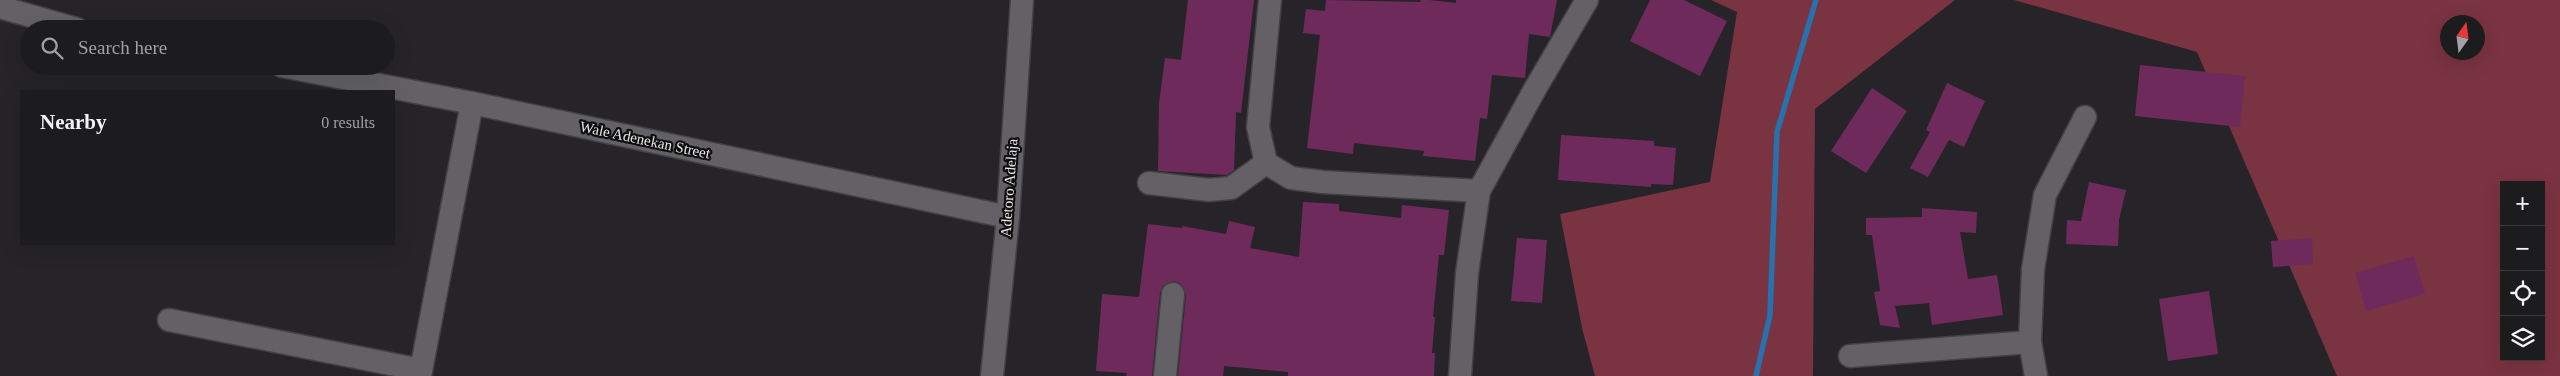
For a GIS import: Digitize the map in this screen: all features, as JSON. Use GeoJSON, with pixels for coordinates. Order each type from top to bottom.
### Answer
{"type":"FeatureCollection","features":[{"type":"Feature","properties":{"kind":"street","name":"Adetoro Adelaja"},"geometry":{"type":"LineString","coordinates":[[992,376],[1008,217],[1022,0]]}},
{"type":"Feature","properties":{"kind":"street"},"geometry":{"type":"LineString","coordinates":[[1270,0],[1258,127],[1266,163],[1292,178],[1323,182],[1479,191]]}},
{"type":"Feature","properties":{"kind":"street"},"geometry":{"type":"LineString","coordinates":[[1460,376],[1468,273],[1479,191],[1587,0]]}},
{"type":"Feature","properties":{"kind":"street"},"geometry":{"type":"LineString","coordinates":[[3,9],[44,20]]}},
{"type":"Feature","properties":{"kind":"street","name":"Wale Adenekan Street"},"geometry":{"type":"LineString","coordinates":[[328,75],[472,103],[1008,217]]}},
{"type":"Feature","properties":{"kind":"street"},"geometry":{"type":"LineString","coordinates":[[169,320],[421,373],[472,103]]}},
{"type":"Feature","properties":{"kind":"street"},"geometry":{"type":"LineString","coordinates":[[2036,376],[2030,342],[2033,269],[2045,195],[2085,117]]}},
{"type":"Feature","properties":{"kind":"street"},"geometry":{"type":"LineString","coordinates":[[1149,184],[1209,190],[1231,188],[1266,163]]}},
{"type":"Feature","properties":{"kind":"street"},"geometry":{"type":"LineString","coordinates":[[1165,376],[1173,294]]}},
{"type":"Feature","properties":{"kind":"street"},"geometry":{"type":"LineString","coordinates":[[1850,356],[2030,342]]}},
{"type":"Feature","properties":{"kind":"shaded area"},"geometry":{"type":"Polygon","coordinates":[[[1711,0],[1955,0],[1815,109],[1813,376],[1595,376],[1582,328],[1560,214],[1710,182],[1737,12],[1711,0]]]}},
{"type":"Feature","properties":{"kind":"shaded area"},"geometry":{"type":"Polygon","coordinates":[[[2014,0],[2560,0],[2560,376],[2337,376],[2197,52],[2014,0]]]}},
{"type":"Feature","properties":{"kind":"building"},"geometry":{"type":"Polygon","coordinates":[[[1188,0],[1254,0],[1241,113],[1236,112],[1234,170],[1227,175],[1158,171],[1159,103],[1165,58],[1181,60],[1188,0]]]}},
{"type":"Feature","properties":{"kind":"building"},"geometry":{"type":"Polygon","coordinates":[[[1326,0],[1420,2],[1421,0],[1429,0],[1456,3],[1456,0],[1557,0],[1550,37],[1529,34],[1525,78],[1492,75],[1487,119],[1480,118],[1475,161],[1423,156],[1424,151],[1354,143],[1353,154],[1307,148],[1320,35],[1303,33],[1306,9],[1325,11],[1326,0]]]}},
{"type":"Feature","properties":{"kind":"building"},"geometry":{"type":"Polygon","coordinates":[[[1650,0],[1684,0],[1727,21],[1700,76],[1630,41],[1650,0]]]}},
{"type":"Feature","properties":{"kind":"building"},"geometry":{"type":"Polygon","coordinates":[[[2140,65],[2245,76],[2240,127],[2135,116],[2140,65]]]}},
{"type":"Feature","properties":{"kind":"building"},"geometry":{"type":"Polygon","coordinates":[[[1947,83],[1985,101],[1964,147],[1949,140],[1928,177],[1910,168],[1930,132],[1926,130],[1947,83]]]}},
{"type":"Feature","properties":{"kind":"building"},"geometry":{"type":"Polygon","coordinates":[[[1872,88],[1907,111],[1866,173],[1831,151],[1872,88]]]}},
{"type":"Feature","properties":{"kind":"building"},"geometry":{"type":"Polygon","coordinates":[[[1561,135],[1654,141],[1654,146],[1676,148],[1673,185],[1651,184],[1651,187],[1558,180],[1561,135]]]}},
{"type":"Feature","properties":{"kind":"building"},"geometry":{"type":"Polygon","coordinates":[[[2089,182],[2126,190],[2119,220],[2118,246],[2066,244],[2067,220],[2081,221],[2089,182]]]}},
{"type":"Feature","properties":{"kind":"building"},"geometry":{"type":"Polygon","coordinates":[[[1303,202],[1339,204],[1339,211],[1401,218],[1402,205],[1449,210],[1444,255],[1439,255],[1433,317],[1435,317],[1432,353],[1435,353],[1434,376],[1288,376],[1288,372],[1224,366],[1223,376],[1178,376],[1186,295],[1181,284],[1174,281],[1163,286],[1160,293],[1152,376],[1126,376],[1127,373],[1096,371],[1102,294],[1139,297],[1148,224],[1182,228],[1182,226],[1226,234],[1229,221],[1255,227],[1250,248],[1299,257],[1303,202]]]}},
{"type":"Feature","properties":{"kind":"building"},"geometry":{"type":"Polygon","coordinates":[[[1922,208],[1977,212],[1976,233],[1960,232],[1968,279],[1997,275],[2003,315],[1932,325],[1929,303],[1895,306],[1900,328],[1880,325],[1874,292],[1880,291],[1872,235],[1866,235],[1866,218],[1922,217],[1922,208]]]}},
{"type":"Feature","properties":{"kind":"building"},"geometry":{"type":"Polygon","coordinates":[[[1517,238],[1547,240],[1542,303],[1511,301],[1517,238]]]}},
{"type":"Feature","properties":{"kind":"building"},"geometry":{"type":"Polygon","coordinates":[[[2312,238],[2313,264],[2273,267],[2271,241],[2312,238]]]}},
{"type":"Feature","properties":{"kind":"building"},"geometry":{"type":"Polygon","coordinates":[[[2414,256],[2425,294],[2366,311],[2355,273],[2414,256]]]}},
{"type":"Feature","properties":{"kind":"building"},"geometry":{"type":"Polygon","coordinates":[[[2209,291],[2218,354],[2168,361],[2159,299],[2209,291]]]}},
{"type":"Feature","properties":{"kind":"waterway"},"geometry":{"type":"LineString","coordinates":[[1756,376],[1770,315],[1777,132],[1816,0]]}}]}
